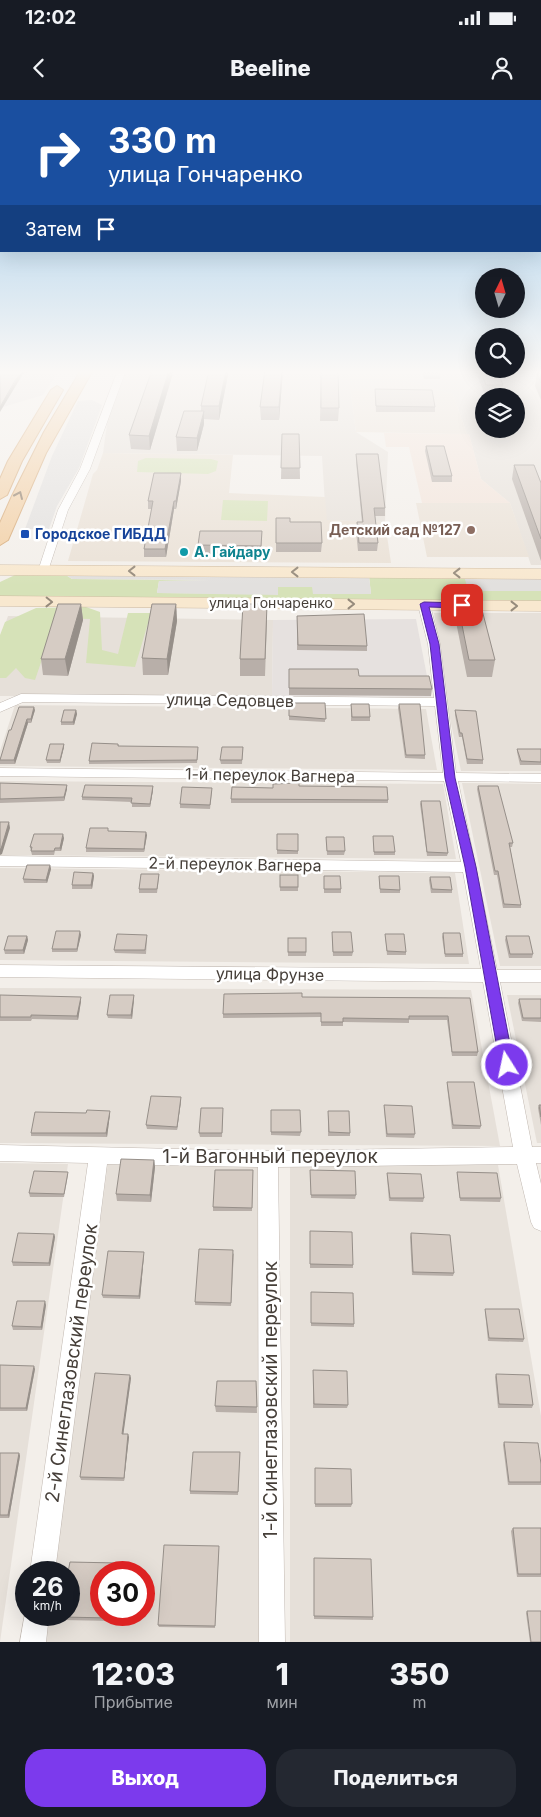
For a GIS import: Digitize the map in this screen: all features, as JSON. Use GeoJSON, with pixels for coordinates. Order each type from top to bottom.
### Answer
{"type":"FeatureCollection","features":[{"type":"Feature","properties":{"kind":"main road"},"geometry":{"type":"LineString","coordinates":[[0,494],[26,442]]}},
{"type":"Feature","properties":{"kind":"main road"},"geometry":{"type":"LineString","coordinates":[[0,540],[44,442]]}},
{"type":"Feature","properties":{"kind":"street"},"geometry":{"type":"LineString","coordinates":[[43,571],[64,510],[85,469],[95,442]]}},
{"type":"Feature","properties":{"kind":"street","name":"улица Гончаренко"},"geometry":{"type":"LineString","coordinates":[[0,570],[541,574]]}},
{"type":"Feature","properties":{"kind":"street","name":"улица Гончаренко"},"geometry":{"type":"LineString","coordinates":[[0,601],[541,606]]}},
{"type":"Feature","properties":{"kind":"street"},"geometry":{"type":"LineString","coordinates":[[424,604],[434,644],[450,778],[470,867],[491,976],[532,1155],[541,1222]]}},
{"type":"Feature","properties":{"kind":"street","name":"улица Седовцев"},"geometry":{"type":"LineString","coordinates":[[0,708],[21,698],[440,702]]}},
{"type":"Feature","properties":{"kind":"street","name":"1-й переулок Вагнера"},"geometry":{"type":"LineString","coordinates":[[0,772],[541,778]]}},
{"type":"Feature","properties":{"kind":"street","name":"2-й переулок Вагнера"},"geometry":{"type":"LineString","coordinates":[[0,861],[470,867]]}},
{"type":"Feature","properties":{"kind":"street","name":"улица Фрунзе"},"geometry":{"type":"LineString","coordinates":[[0,971],[541,976]]}},
{"type":"Feature","properties":{"kind":"street","name":"1-й Вагонный переулок"},"geometry":{"type":"LineString","coordinates":[[0,1153],[268,1159],[532,1155]]}},
{"type":"Feature","properties":{"kind":"street","name":"2-й Синеглазовский переулок"},"geometry":{"type":"LineString","coordinates":[[44,1561],[99,1154]]}},
{"type":"Feature","properties":{"kind":"street","name":"1-й Синеглазовский переулок"},"geometry":{"type":"LineString","coordinates":[[268,1159],[272,1642]]}},
{"type":"Feature","properties":{"kind":"street"},"geometry":{"type":"LineString","coordinates":[[33,1642],[35,1626]]}},
{"type":"Feature","properties":{"kind":"shaded area"},"geometry":{"type":"Polygon","coordinates":[[[59,442],[89,442],[79,468],[57,506],[49,529],[25,529],[59,442]]]}},
{"type":"Feature","properties":{"kind":"shaded area"},"geometry":{"type":"Polygon","coordinates":[[[105,442],[372,442],[388,452],[385,522],[326,520],[322,456],[103,453],[105,442]]]}},
{"type":"Feature","properties":{"kind":"shaded area"},"geometry":{"type":"Polygon","coordinates":[[[385,442],[471,442],[481,479],[510,503],[422,503],[409,447],[386,447],[385,442]]]}},
{"type":"Feature","properties":{"kind":"shaded area"},"geometry":{"type":"Polygon","coordinates":[[[471,442],[541,442],[541,565],[531,565],[510,503],[481,479],[471,442]]]}},
{"type":"Feature","properties":{"kind":"shaded area"},"geometry":{"type":"Polygon","coordinates":[[[103,453],[233,455],[229,493],[325,497],[327,520],[385,522],[391,563],[68,561],[93,474],[97,470],[103,453]]]}},
{"type":"Feature","properties":{"kind":"shaded area","name":"Детский сад №127"},"geometry":{"type":"Polygon","coordinates":[[[416,503],[510,503],[529,557],[427,557],[416,503]]]}},
{"type":"Feature","properties":{"kind":"shaded area"},"geometry":{"type":"Polygon","coordinates":[[[66,575],[369,576],[371,594],[313,594],[312,587],[278,587],[278,595],[157,593],[159,581],[210,580],[72,579],[66,575]]]}},
{"type":"Feature","properties":{"kind":"shaded area"},"geometry":{"type":"Polygon","coordinates":[[[464,576],[541,578],[541,591],[484,591],[467,586],[464,576]]]}},
{"type":"Feature","properties":{"kind":"shaded area"},"geometry":{"type":"Polygon","coordinates":[[[434,613],[541,613],[541,771],[461,771],[448,709],[434,613]]]}},
{"type":"Feature","properties":{"kind":"shaded area"},"geometry":{"type":"Polygon","coordinates":[[[8,616],[273,620],[272,696],[0,696],[0,639],[8,616]]]}},
{"type":"Feature","properties":{"kind":"shaded area"},"geometry":{"type":"Polygon","coordinates":[[[416,619],[431,697],[272,696],[273,620],[416,619]]]}},
{"type":"Feature","properties":{"kind":"shaded area"},"geometry":{"type":"Polygon","coordinates":[[[15,705],[426,709],[437,770],[0,766],[0,751],[15,705]]]}},
{"type":"Feature","properties":{"kind":"shaded area"},"geometry":{"type":"Polygon","coordinates":[[[0,781],[443,784],[456,859],[0,855],[0,781]]]}},
{"type":"Feature","properties":{"kind":"shaded area"},"geometry":{"type":"Polygon","coordinates":[[[462,783],[541,784],[541,966],[500,966],[462,783]]]}},
{"type":"Feature","properties":{"kind":"shaded area"},"geometry":{"type":"Polygon","coordinates":[[[0,868],[455,873],[469,964],[0,960],[0,868]]]}},
{"type":"Feature","properties":{"kind":"shaded area"},"geometry":{"type":"Polygon","coordinates":[[[0,988],[471,990],[500,1146],[0,1143],[0,988]]]}},
{"type":"Feature","properties":{"kind":"shaded area"},"geometry":{"type":"Polygon","coordinates":[[[507,995],[541,995],[541,1143],[537,1143],[507,995]]]}},
{"type":"Feature","properties":{"kind":"shaded area"},"geometry":{"type":"Polygon","coordinates":[[[108,1162],[260,1165],[262,1642],[45,1642],[47,1626],[80,1626],[80,1561],[55,1561],[108,1162]]]}},
{"type":"Feature","properties":{"kind":"shaded area"},"geometry":{"type":"Polygon","coordinates":[[[0,1163],[68,1164],[0,1642],[0,1163]]]}},
{"type":"Feature","properties":{"kind":"shaded area"},"geometry":{"type":"Polygon","coordinates":[[[290,1165],[498,1165],[541,1416],[541,1642],[290,1642],[290,1165]]]}},
{"type":"Feature","properties":{"kind":"green space"},"geometry":{"type":"Polygon","coordinates":[[[146,458],[211,459],[218,461],[216,471],[208,474],[137,472],[138,461],[146,458]]]}},
{"type":"Feature","properties":{"kind":"green space"},"geometry":{"type":"Polygon","coordinates":[[[223,500],[268,501],[267,521],[221,520],[223,500]]]}},
{"type":"Feature","properties":{"kind":"green space"},"geometry":{"type":"Polygon","coordinates":[[[15,575],[66,575],[72,579],[210,580],[159,581],[157,593],[278,594],[278,587],[313,587],[313,594],[371,594],[369,576],[464,576],[484,591],[541,591],[541,601],[0,597],[0,582],[15,575]]]}},
{"type":"Feature","properties":{"kind":"green space"},"geometry":{"type":"Polygon","coordinates":[[[86,607],[100,612],[102,650],[118,654],[128,613],[151,613],[135,667],[86,663],[90,619],[56,618],[35,680],[25,678],[16,668],[6,678],[0,678],[0,635],[5,622],[36,608],[86,607]]]}},
{"type":"Feature","properties":{"kind":"building"},"geometry":{"type":"Polygon","coordinates":[[[282,442],[299,442],[300,468],[281,468],[282,442]]]}},
{"type":"Feature","properties":{"kind":"building"},"geometry":{"type":"Polygon","coordinates":[[[426,446],[444,446],[452,476],[433,476],[426,446]]]}},
{"type":"Feature","properties":{"kind":"building"},"geometry":{"type":"Polygon","coordinates":[[[356,454],[378,454],[385,508],[374,508],[378,543],[359,543],[357,522],[363,522],[356,454]]]}},
{"type":"Feature","properties":{"kind":"building"},"geometry":{"type":"Polygon","coordinates":[[[514,465],[534,465],[541,483],[541,539],[514,465]]]}},
{"type":"Feature","properties":{"kind":"building"},"geometry":{"type":"Polygon","coordinates":[[[154,473],[181,473],[165,549],[144,549],[153,501],[148,501],[154,473]]]}},
{"type":"Feature","properties":{"kind":"building"},"geometry":{"type":"Polygon","coordinates":[[[276,518],[290,518],[290,522],[321,522],[322,543],[276,543],[276,518]]]}},
{"type":"Feature","properties":{"kind":"building"},"geometry":{"type":"Polygon","coordinates":[[[200,531],[262,531],[261,546],[198,545],[200,531]]]}},
{"type":"Feature","properties":{"kind":"building"},"geometry":{"type":"Polygon","coordinates":[[[58,604],[81,604],[65,659],[41,659],[58,604]]]}},
{"type":"Feature","properties":{"kind":"building"},"geometry":{"type":"Polygon","coordinates":[[[152,604],[176,604],[167,659],[142,658],[152,604]]]}},
{"type":"Feature","properties":{"kind":"building"},"geometry":{"type":"Polygon","coordinates":[[[243,604],[267,604],[265,659],[240,659],[243,604]]]}},
{"type":"Feature","properties":{"kind":"building"},"geometry":{"type":"Polygon","coordinates":[[[458,605],[481,606],[495,660],[469,660],[458,605]]]}},
{"type":"Feature","properties":{"kind":"building"},"geometry":{"type":"Polygon","coordinates":[[[364,614],[367,646],[298,645],[297,616],[364,614]]]}},
{"type":"Feature","properties":{"kind":"building"},"geometry":{"type":"Polygon","coordinates":[[[289,669],[358,669],[359,676],[429,676],[432,689],[289,688],[289,669]]]}},
{"type":"Feature","properties":{"kind":"building"},"geometry":{"type":"Polygon","coordinates":[[[289,703],[325,703],[326,719],[289,716],[289,703]]]}},
{"type":"Feature","properties":{"kind":"building"},"geometry":{"type":"Polygon","coordinates":[[[351,704],[369,704],[370,717],[352,717],[351,704]]]}},
{"type":"Feature","properties":{"kind":"building"},"geometry":{"type":"Polygon","coordinates":[[[399,704],[420,704],[425,755],[406,755],[399,704]]]}},
{"type":"Feature","properties":{"kind":"building"},"geometry":{"type":"Polygon","coordinates":[[[19,707],[34,707],[31,719],[27,719],[14,760],[0,760],[9,730],[11,730],[19,707]]]}},
{"type":"Feature","properties":{"kind":"building"},"geometry":{"type":"Polygon","coordinates":[[[64,710],[76,710],[73,722],[61,722],[64,710]]]}},
{"type":"Feature","properties":{"kind":"building"},"geometry":{"type":"Polygon","coordinates":[[[455,710],[476,711],[483,760],[467,759],[455,710]]]}},
{"type":"Feature","properties":{"kind":"building"},"geometry":{"type":"Polygon","coordinates":[[[92,743],[118,744],[118,746],[198,747],[197,760],[89,761],[92,743]]]}},
{"type":"Feature","properties":{"kind":"building"},"geometry":{"type":"Polygon","coordinates":[[[50,744],[64,744],[60,760],[46,760],[50,744]]]}},
{"type":"Feature","properties":{"kind":"building"},"geometry":{"type":"Polygon","coordinates":[[[222,747],[243,747],[242,760],[220,760],[222,747]]]}},
{"type":"Feature","properties":{"kind":"building"},"geometry":{"type":"Polygon","coordinates":[[[517,749],[541,749],[541,762],[521,761],[517,749]]]}},
{"type":"Feature","properties":{"kind":"building"},"geometry":{"type":"Polygon","coordinates":[[[0,783],[67,785],[64,797],[0,799],[0,783]]]}},
{"type":"Feature","properties":{"kind":"building"},"geometry":{"type":"Polygon","coordinates":[[[299,783],[299,786],[387,787],[388,800],[231,799],[232,787],[273,788],[273,784],[299,783]]]}},
{"type":"Feature","properties":{"kind":"building"},"geometry":{"type":"Polygon","coordinates":[[[85,785],[153,786],[150,804],[131,803],[132,798],[82,797],[85,785]]]}},
{"type":"Feature","properties":{"kind":"building"},"geometry":{"type":"Polygon","coordinates":[[[478,786],[498,786],[513,843],[509,843],[521,905],[504,904],[498,871],[495,871],[478,786]]]}},
{"type":"Feature","properties":{"kind":"building"},"geometry":{"type":"Polygon","coordinates":[[[182,787],[212,788],[210,805],[180,804],[182,787]]]}},
{"type":"Feature","properties":{"kind":"building"},"geometry":{"type":"Polygon","coordinates":[[[421,801],[440,801],[448,853],[427,852],[421,801]]]}},
{"type":"Feature","properties":{"kind":"building"},"geometry":{"type":"Polygon","coordinates":[[[0,822],[9,822],[1,849],[0,849],[0,822]]]}},
{"type":"Feature","properties":{"kind":"building"},"geometry":{"type":"Polygon","coordinates":[[[90,828],[108,828],[108,831],[146,832],[144,849],[86,848],[90,828]]]}},
{"type":"Feature","properties":{"kind":"building"},"geometry":{"type":"Polygon","coordinates":[[[34,834],[63,834],[60,848],[55,848],[54,851],[31,851],[32,847],[30,847],[34,834]]]}},
{"type":"Feature","properties":{"kind":"building"},"geometry":{"type":"Polygon","coordinates":[[[277,834],[298,834],[298,851],[277,850],[277,834]]]}},
{"type":"Feature","properties":{"kind":"building"},"geometry":{"type":"Polygon","coordinates":[[[373,836],[393,836],[395,852],[374,852],[373,836]]]}},
{"type":"Feature","properties":{"kind":"building"},"geometry":{"type":"Polygon","coordinates":[[[326,837],[344,837],[345,851],[327,851],[326,837]]]}},
{"type":"Feature","properties":{"kind":"building"},"geometry":{"type":"Polygon","coordinates":[[[27,865],[50,865],[46,880],[23,879],[27,865]]]}},
{"type":"Feature","properties":{"kind":"building"},"geometry":{"type":"Polygon","coordinates":[[[74,872],[93,873],[91,885],[72,885],[74,872]]]}},
{"type":"Feature","properties":{"kind":"building"},"geometry":{"type":"Polygon","coordinates":[[[141,874],[159,874],[157,889],[139,889],[141,874]]]}},
{"type":"Feature","properties":{"kind":"building"},"geometry":{"type":"Polygon","coordinates":[[[280,875],[298,875],[298,887],[280,887],[280,875]]]}},
{"type":"Feature","properties":{"kind":"building"},"geometry":{"type":"Polygon","coordinates":[[[324,876],[340,876],[341,889],[324,889],[324,876]]]}},
{"type":"Feature","properties":{"kind":"building"},"geometry":{"type":"Polygon","coordinates":[[[379,876],[399,876],[400,890],[380,889],[379,876]]]}},
{"type":"Feature","properties":{"kind":"building"},"geometry":{"type":"Polygon","coordinates":[[[430,877],[450,877],[452,890],[432,889],[430,877]]]}},
{"type":"Feature","properties":{"kind":"building"},"geometry":{"type":"Polygon","coordinates":[[[56,931],[80,931],[77,949],[52,949],[56,931]]]}},
{"type":"Feature","properties":{"kind":"building"},"geometry":{"type":"Polygon","coordinates":[[[332,932],[351,932],[353,952],[333,952],[332,932]]]}},
{"type":"Feature","properties":{"kind":"building"},"geometry":{"type":"Polygon","coordinates":[[[443,933],[460,933],[463,954],[445,954],[443,933]]]}},
{"type":"Feature","properties":{"kind":"building"},"geometry":{"type":"Polygon","coordinates":[[[117,934],[147,935],[145,950],[114,950],[117,934]]]}},
{"type":"Feature","properties":{"kind":"building"},"geometry":{"type":"Polygon","coordinates":[[[385,934],[404,934],[406,952],[387,951],[385,934]]]}},
{"type":"Feature","properties":{"kind":"building"},"geometry":{"type":"Polygon","coordinates":[[[8,936],[27,936],[23,950],[4,950],[8,936]]]}},
{"type":"Feature","properties":{"kind":"building"},"geometry":{"type":"Polygon","coordinates":[[[506,936],[529,936],[533,954],[510,954],[506,936]]]}},
{"type":"Feature","properties":{"kind":"building"},"geometry":{"type":"Polygon","coordinates":[[[288,938],[306,938],[306,952],[288,952],[288,938]]]}},
{"type":"Feature","properties":{"kind":"building"},"geometry":{"type":"Polygon","coordinates":[[[302,993],[302,997],[470,998],[478,1052],[452,1052],[448,1016],[409,1016],[409,1019],[343,1018],[343,1022],[321,1022],[321,1013],[223,1014],[224,994],[302,993]]]}},
{"type":"Feature","properties":{"kind":"building"},"geometry":{"type":"Polygon","coordinates":[[[0,995],[81,997],[77,1016],[31,1015],[31,1017],[0,1017],[0,995]]]}},
{"type":"Feature","properties":{"kind":"building"},"geometry":{"type":"Polygon","coordinates":[[[110,995],[134,995],[131,1015],[107,1015],[110,995]]]}},
{"type":"Feature","properties":{"kind":"building"},"geometry":{"type":"Polygon","coordinates":[[[519,999],[541,999],[541,1018],[523,1018],[519,999]]]}},
{"type":"Feature","properties":{"kind":"building"},"geometry":{"type":"Polygon","coordinates":[[[447,1082],[474,1082],[481,1126],[453,1125],[447,1082]]]}},
{"type":"Feature","properties":{"kind":"building"},"geometry":{"type":"Polygon","coordinates":[[[151,1096],[181,1097],[177,1127],[146,1125],[151,1096]]]}},
{"type":"Feature","properties":{"kind":"building"},"geometry":{"type":"Polygon","coordinates":[[[384,1105],[412,1106],[415,1134],[387,1134],[384,1105]]]}},
{"type":"Feature","properties":{"kind":"building"},"geometry":{"type":"Polygon","coordinates":[[[201,1108],[223,1108],[222,1133],[199,1133],[201,1108]]]}},
{"type":"Feature","properties":{"kind":"building"},"geometry":{"type":"Polygon","coordinates":[[[87,1110],[110,1111],[106,1133],[31,1133],[35,1112],[86,1113],[87,1110]]]}},
{"type":"Feature","properties":{"kind":"building"},"geometry":{"type":"Polygon","coordinates":[[[271,1110],[300,1110],[301,1132],[271,1132],[271,1110]]]}},
{"type":"Feature","properties":{"kind":"building"},"geometry":{"type":"Polygon","coordinates":[[[328,1111],[349,1111],[350,1133],[329,1132],[328,1111]]]}},
{"type":"Feature","properties":{"kind":"building"},"geometry":{"type":"Polygon","coordinates":[[[121,1159],[154,1160],[150,1195],[116,1194],[121,1159]]]}},
{"type":"Feature","properties":{"kind":"building"},"geometry":{"type":"Polygon","coordinates":[[[215,1170],[253,1170],[252,1208],[213,1207],[215,1170]]]}},
{"type":"Feature","properties":{"kind":"building"},"geometry":{"type":"Polygon","coordinates":[[[310,1170],[355,1171],[356,1195],[311,1195],[310,1170]]]}},
{"type":"Feature","properties":{"kind":"building"},"geometry":{"type":"Polygon","coordinates":[[[34,1171],[68,1172],[64,1194],[29,1193],[34,1171]]]}},
{"type":"Feature","properties":{"kind":"building"},"geometry":{"type":"Polygon","coordinates":[[[457,1172],[497,1173],[501,1198],[460,1198],[457,1172]]]}},
{"type":"Feature","properties":{"kind":"building"},"geometry":{"type":"Polygon","coordinates":[[[387,1173],[421,1174],[424,1198],[390,1198],[387,1173]]]}},
{"type":"Feature","properties":{"kind":"building"},"geometry":{"type":"Polygon","coordinates":[[[310,1231],[352,1232],[353,1265],[310,1264],[310,1231]]]}},
{"type":"Feature","properties":{"kind":"building"},"geometry":{"type":"Polygon","coordinates":[[[18,1233],[54,1234],[49,1263],[12,1262],[18,1233]]]}},
{"type":"Feature","properties":{"kind":"building"},"geometry":{"type":"Polygon","coordinates":[[[411,1233],[450,1235],[454,1273],[413,1272],[411,1233]]]}},
{"type":"Feature","properties":{"kind":"building"},"geometry":{"type":"Polygon","coordinates":[[[199,1249],[233,1250],[231,1303],[195,1302],[199,1249]]]}},
{"type":"Feature","properties":{"kind":"building"},"geometry":{"type":"Polygon","coordinates":[[[108,1251],[144,1252],[139,1296],[102,1295],[108,1251]]]}},
{"type":"Feature","properties":{"kind":"building"},"geometry":{"type":"Polygon","coordinates":[[[311,1292],[353,1293],[354,1324],[311,1323],[311,1292]]]}},
{"type":"Feature","properties":{"kind":"building"},"geometry":{"type":"Polygon","coordinates":[[[17,1301],[45,1301],[41,1327],[12,1326],[17,1301]]]}},
{"type":"Feature","properties":{"kind":"building"},"geometry":{"type":"Polygon","coordinates":[[[485,1309],[519,1309],[524,1339],[489,1338],[485,1309]]]}},
{"type":"Feature","properties":{"kind":"building"},"geometry":{"type":"Polygon","coordinates":[[[0,1365],[34,1366],[26,1408],[0,1408],[0,1365]]]}},
{"type":"Feature","properties":{"kind":"building"},"geometry":{"type":"Polygon","coordinates":[[[313,1370],[347,1371],[348,1405],[314,1404],[313,1370]]]}},
{"type":"Feature","properties":{"kind":"building"},"geometry":{"type":"Polygon","coordinates":[[[95,1373],[130,1375],[122,1434],[128,1434],[124,1478],[80,1477],[95,1373]]]}},
{"type":"Feature","properties":{"kind":"building"},"geometry":{"type":"Polygon","coordinates":[[[496,1374],[529,1375],[533,1405],[499,1404],[496,1374]]]}},
{"type":"Feature","properties":{"kind":"building"},"geometry":{"type":"Polygon","coordinates":[[[217,1381],[256,1381],[257,1407],[215,1406],[217,1381]]]}},
{"type":"Feature","properties":{"kind":"building"},"geometry":{"type":"Polygon","coordinates":[[[504,1442],[538,1443],[541,1482],[509,1482],[504,1442]]]}},
{"type":"Feature","properties":{"kind":"building"},"geometry":{"type":"Polygon","coordinates":[[[193,1452],[240,1452],[238,1492],[190,1491],[193,1452]]]}},
{"type":"Feature","properties":{"kind":"building"},"geometry":{"type":"Polygon","coordinates":[[[0,1453],[19,1453],[8,1515],[0,1515],[0,1453]]]}},
{"type":"Feature","properties":{"kind":"building"},"geometry":{"type":"Polygon","coordinates":[[[315,1468],[351,1469],[352,1504],[315,1504],[315,1468]]]}},
{"type":"Feature","properties":{"kind":"building"},"geometry":{"type":"Polygon","coordinates":[[[513,1528],[541,1528],[541,1574],[518,1574],[513,1528]]]}},
{"type":"Feature","properties":{"kind":"building"},"geometry":{"type":"Polygon","coordinates":[[[164,1545],[219,1546],[215,1626],[158,1625],[164,1545]]]}},
{"type":"Feature","properties":{"kind":"building"},"geometry":{"type":"Polygon","coordinates":[[[314,1558],[371,1559],[373,1617],[314,1616],[314,1558]]]}},
{"type":"Feature","properties":{"kind":"building"},"geometry":{"type":"Polygon","coordinates":[[[80,1562],[90,1562],[90,1618],[80,1617],[80,1562]]]}},
{"type":"Feature","properties":{"kind":"building"},"geometry":{"type":"Polygon","coordinates":[[[527,1611],[541,1611],[541,1642],[531,1642],[527,1611]]]}},
{"type":"Feature","properties":{"kind":"place","name":"Детский сад №127"},"geometry":{"type":"Point","coordinates":[471,530]}},
{"type":"Feature","properties":{"kind":"place","name":"Городское ГИБДД"},"geometry":{"type":"Point","coordinates":[25,534]}},
{"type":"Feature","properties":{"kind":"place","name":"А. Гайдару"},"geometry":{"type":"Point","coordinates":[184,552]}},
{"type":"Feature","properties":{"kind":"route"},"geometry":{"type":"LineString","coordinates":[[462,605],[424,604],[434,644],[450,778],[470,867],[507,1065]]}}]}
